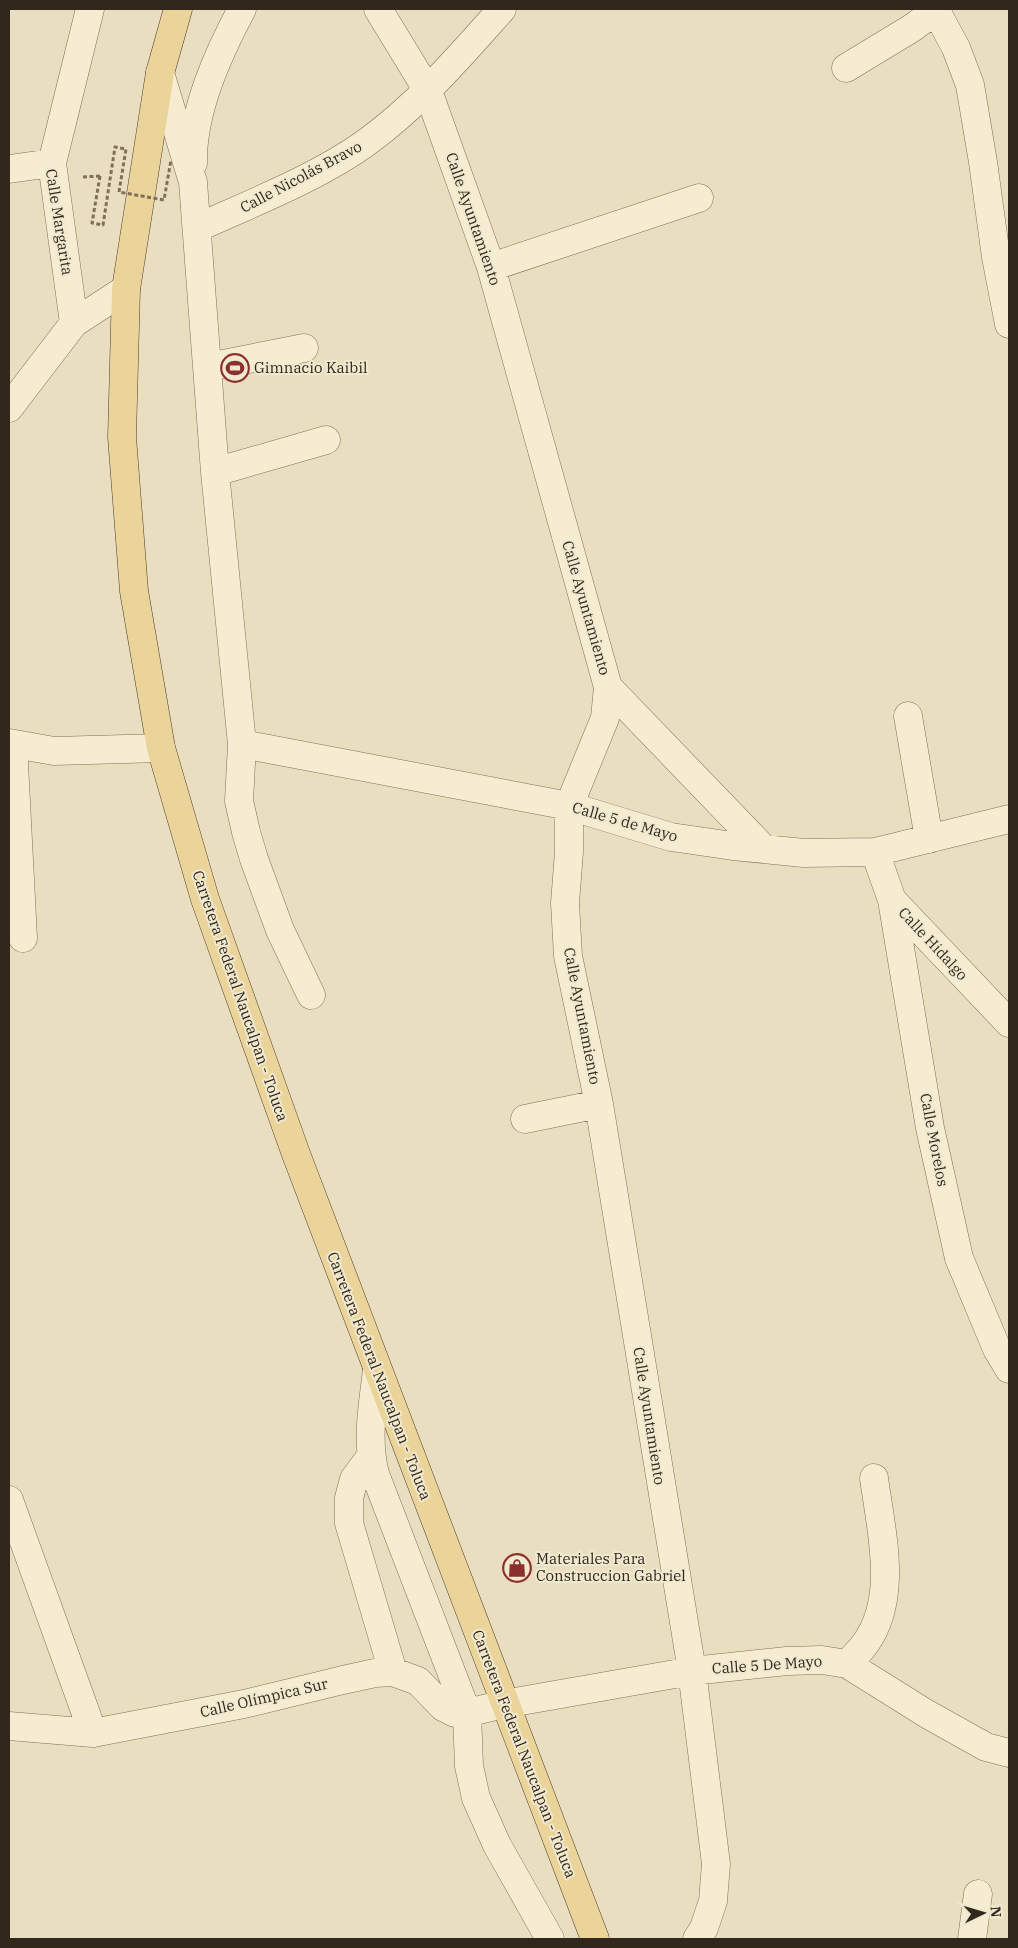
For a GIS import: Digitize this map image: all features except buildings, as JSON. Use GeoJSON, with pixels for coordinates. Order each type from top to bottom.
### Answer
{"type":"FeatureCollection","features":[{"type":"Feature","properties":{"kind":"main road","name":"Carretera Federal Naucalpan - Toluca"},"geometry":{"type":"LineString","coordinates":[[178,9],[160,73],[126,289],[122,437],[134,591],[161,748],[205,899],[296,1154],[595,1939]]}},
{"type":"Feature","properties":{"kind":"street"},"geometry":{"type":"LineString","coordinates":[[52,163],[90,9]]}},
{"type":"Feature","properties":{"kind":"street"},"geometry":{"type":"LineString","coordinates":[[242,9],[230,33],[202,102],[192,152],[193,182],[198,228],[215,472],[242,744],[239,801],[246,832],[280,930],[311,995]]}},
{"type":"Feature","properties":{"kind":"street","name":"Calle Ayuntamiento"},"geometry":{"type":"LineString","coordinates":[[378,9],[428,91],[491,268],[608,687],[605,718],[569,806],[565,903],[568,956],[599,1104],[692,1671],[716,1864],[713,1901],[704,1928],[697,1939]]}},
{"type":"Feature","properties":{"kind":"street","name":"Calle Nicolás Bravo"},"geometry":{"type":"LineString","coordinates":[[198,228],[328,166],[366,143],[428,91],[502,9]]}},
{"type":"Feature","properties":{"kind":"street"},"geometry":{"type":"LineString","coordinates":[[846,68],[912,28],[936,9],[956,48],[970,85],[996,257],[1009,324]]}},
{"type":"Feature","properties":{"kind":"street"},"geometry":{"type":"LineString","coordinates":[[160,73],[193,182]]}},
{"type":"Feature","properties":{"kind":"street","name":"Calle Margarita"},"geometry":{"type":"LineString","coordinates":[[9,169],[52,163],[74,323]]}},
{"type":"Feature","properties":{"kind":"street"},"geometry":{"type":"LineString","coordinates":[[491,268],[699,198]]}},
{"type":"Feature","properties":{"kind":"street"},"geometry":{"type":"LineString","coordinates":[[9,408],[74,323],[126,289]]}},
{"type":"Feature","properties":{"kind":"street"},"geometry":{"type":"LineString","coordinates":[[208,366],[304,348]]}},
{"type":"Feature","properties":{"kind":"street"},"geometry":{"type":"LineString","coordinates":[[215,472],[326,440]]}},
{"type":"Feature","properties":{"kind":"street"},"geometry":{"type":"LineString","coordinates":[[608,687],[764,849]]}},
{"type":"Feature","properties":{"kind":"street"},"geometry":{"type":"LineString","coordinates":[[908,716],[928,839]]}},
{"type":"Feature","properties":{"kind":"street"},"geometry":{"type":"LineString","coordinates":[[24,938],[11,743],[54,751],[161,748]]}},
{"type":"Feature","properties":{"kind":"street","name":"Calle 5 de Mayo"},"geometry":{"type":"LineString","coordinates":[[242,744],[569,806],[671,837],[804,853],[875,852],[1009,818]]}},
{"type":"Feature","properties":{"kind":"street","name":"Calle Hidalgo"},"geometry":{"type":"LineString","coordinates":[[875,852],[892,900],[1009,1023]]}},
{"type":"Feature","properties":{"kind":"street","name":"Calle Morelos"},"geometry":{"type":"LineString","coordinates":[[892,900],[930,1128],[959,1258],[997,1350],[1009,1369]]}},
{"type":"Feature","properties":{"kind":"street"},"geometry":{"type":"LineString","coordinates":[[525,1119],[599,1104]]}},
{"type":"Feature","properties":{"kind":"street"},"geometry":{"type":"LineString","coordinates":[[377,1370],[369,1436],[370,1456],[375,1474],[467,1713],[469,1766],[476,1798],[497,1845],[550,1939]]}},
{"type":"Feature","properties":{"kind":"street"},"geometry":{"type":"LineString","coordinates":[[370,1456],[354,1479],[349,1498],[349,1523],[393,1672]]}},
{"type":"Feature","properties":{"kind":"street"},"geometry":{"type":"LineString","coordinates":[[847,1664],[866,1644],[879,1618],[884,1585],[884,1551],[874,1478]]}},
{"type":"Feature","properties":{"kind":"street"},"geometry":{"type":"LineString","coordinates":[[9,1500],[93,1733]]}},
{"type":"Feature","properties":{"kind":"street","name":"Calle 5 De Mayo"},"geometry":{"type":"LineString","coordinates":[[504,1704],[692,1671],[822,1660],[847,1664],[927,1714],[986,1747],[1009,1753]]}},
{"type":"Feature","properties":{"kind":"street","name":"Calle Olímpica Sur"},"geometry":{"type":"LineString","coordinates":[[9,1726],[93,1733],[244,1704],[375,1673],[393,1672],[418,1680],[442,1707],[454,1713],[467,1713],[504,1704]]}},
{"type":"Feature","properties":{"kind":"street"},"geometry":{"type":"LineString","coordinates":[[972,1939],[978,1894]]}},
{"type":"Feature","properties":{"kind":"path"},"geometry":{"type":"LineString","coordinates":[[100,176],[92,223],[103,225],[115,147],[126,149],[119,192],[164,200],[171,160]]}},
{"type":"Feature","properties":{"kind":"place","name":"Gimnacio Kaibil"},"geometry":{"type":"Point","coordinates":[235,368]}},
{"type":"Feature","properties":{"kind":"place","name":"Materiales Para Construccion Gabriel"},"geometry":{"type":"Point","coordinates":[517,1568]}}]}
